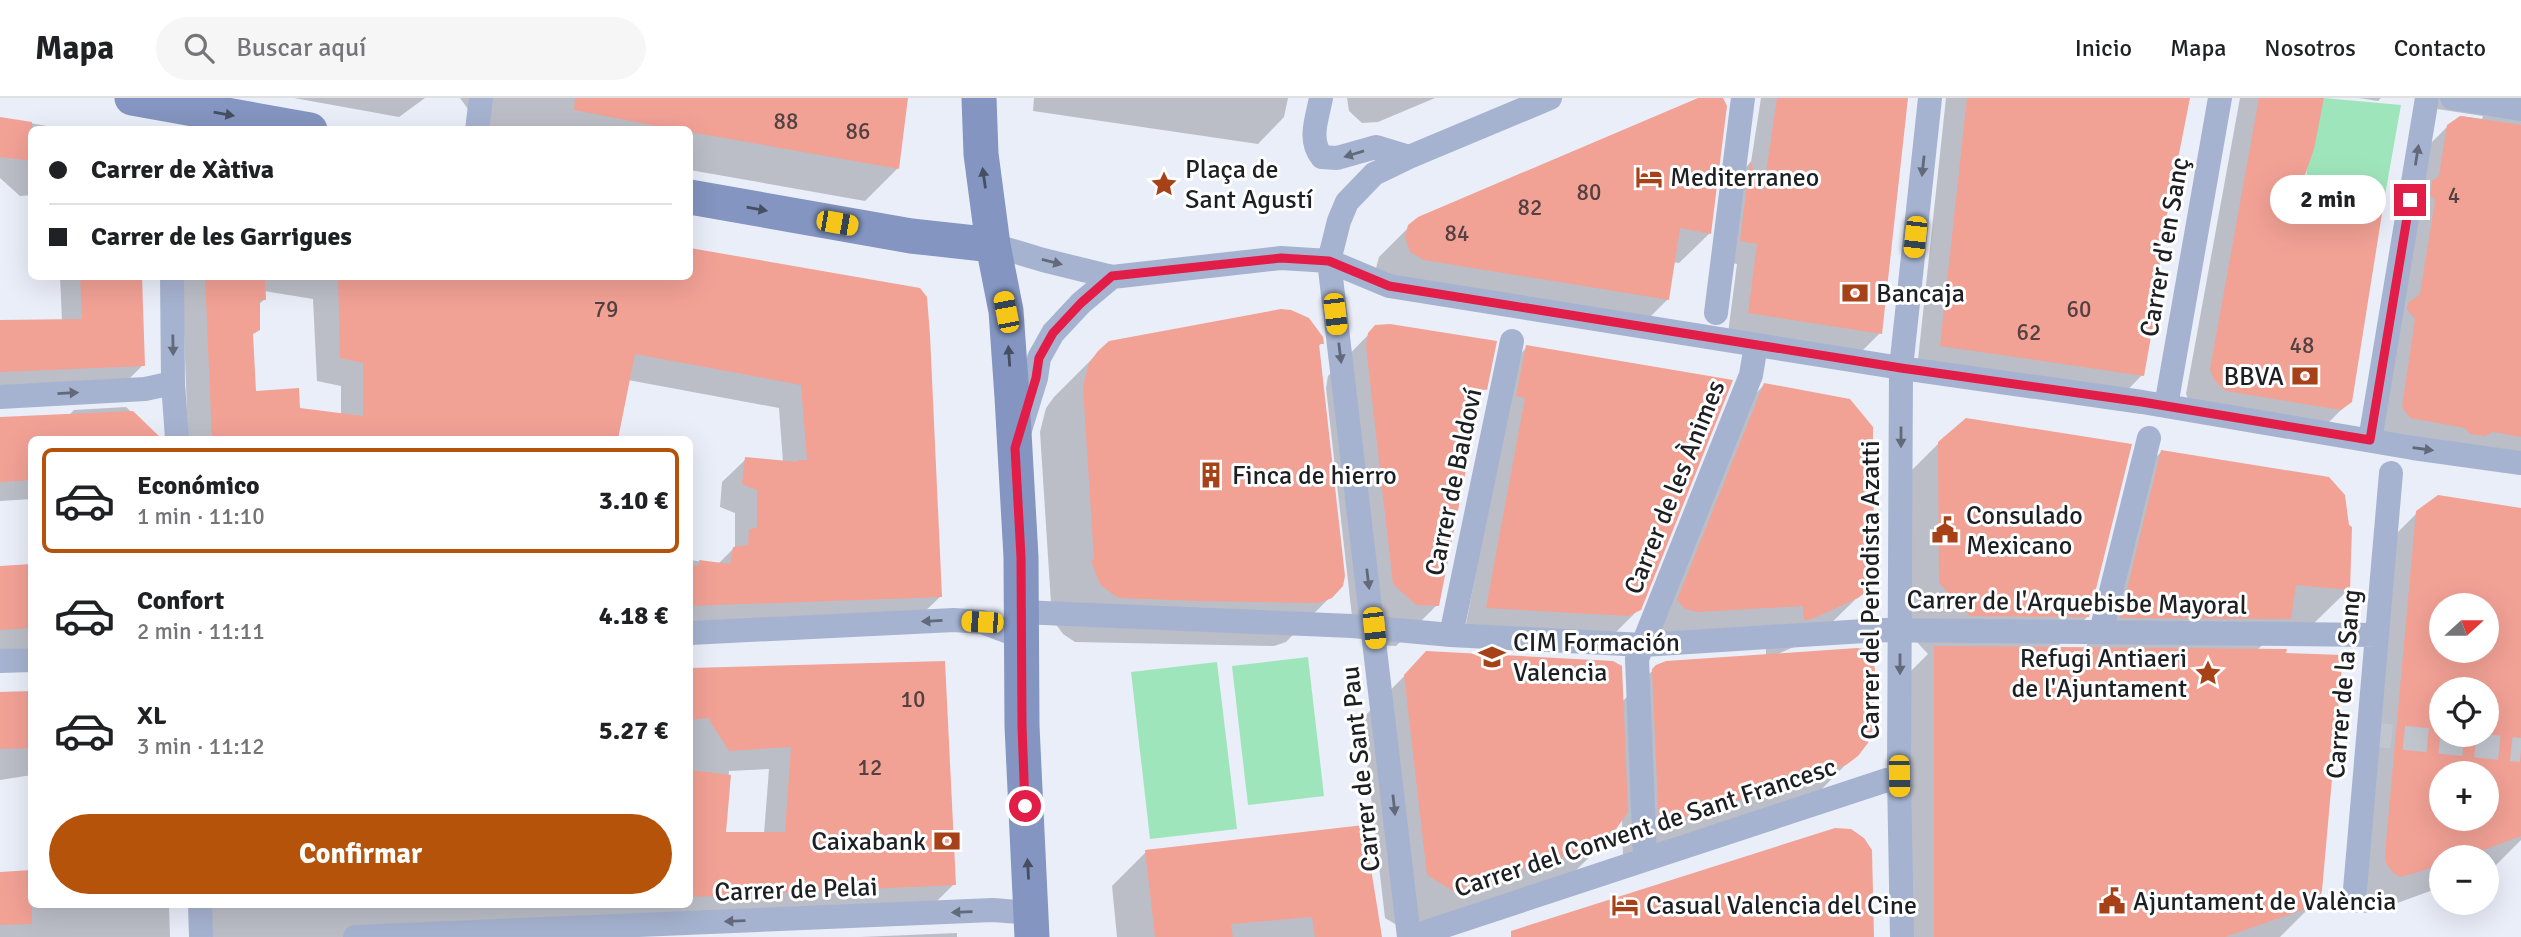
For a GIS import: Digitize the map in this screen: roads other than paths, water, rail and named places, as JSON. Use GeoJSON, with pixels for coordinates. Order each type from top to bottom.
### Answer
{"type":"FeatureCollection","features":[{"type":"Feature","properties":{"kind":"main road"},"geometry":{"type":"LineString","coordinates":[[132,98],[178,111],[282,126]]}},
{"type":"Feature","properties":{"kind":"main road"},"geometry":{"type":"LineString","coordinates":[[979,98],[981,154],[993,245],[1006,312],[1015,448],[1022,624],[1022,726],[1031,925]]}},
{"type":"Feature","properties":{"kind":"main road"},"geometry":{"type":"LineString","coordinates":[[693,198],[911,236],[993,245]]}},
{"type":"Feature","properties":{"kind":"street"},"geometry":{"type":"LineString","coordinates":[[478,126],[481,98]]}},
{"type":"Feature","properties":{"kind":"street"},"geometry":{"type":"LineString","coordinates":[[1321,98],[1314,135],[1315,148],[1322,157],[1337,159],[1376,147],[1409,157]]}},
{"type":"Feature","properties":{"kind":"street"},"geometry":{"type":"LineString","coordinates":[[1329,261],[1339,221],[1347,202],[1374,174],[1550,98]]}},
{"type":"Feature","properties":{"kind":"street"},"geometry":{"type":"LineString","coordinates":[[1716,313],[1743,98]]}},
{"type":"Feature","properties":{"kind":"street","name":"Carrer del Periodista Azatti"},"geometry":{"type":"LineString","coordinates":[[1902,937],[1899,776],[1901,368],[1930,98]]}},
{"type":"Feature","properties":{"kind":"street","name":"Carrer d'en Sanç"},"geometry":{"type":"LineString","coordinates":[[2166,406],[2220,98]]}},
{"type":"Feature","properties":{"kind":"street"},"geometry":{"type":"LineString","coordinates":[[2370,440],[2427,98]]}},
{"type":"Feature","properties":{"kind":"street"},"geometry":{"type":"LineString","coordinates":[[2452,98],[2521,109]]}},
{"type":"Feature","properties":{"kind":"street"},"geometry":{"type":"LineString","coordinates":[[993,245],[1112,276],[1265,258],[1329,261],[1389,286],[2521,463]]}},
{"type":"Feature","properties":{"kind":"street","name":"Carrer de Sant Pau"},"geometry":{"type":"LineString","coordinates":[[1329,261],[1410,937]]}},
{"type":"Feature","properties":{"kind":"street"},"geometry":{"type":"LineString","coordinates":[[1015,448],[1036,378],[1039,358],[1059,326],[1112,276]]}},
{"type":"Feature","properties":{"kind":"street"},"geometry":{"type":"LineString","coordinates":[[172,280],[173,383],[177,436]]}},
{"type":"Feature","properties":{"kind":"street","name":"Carrer de Baldoví"},"geometry":{"type":"LineString","coordinates":[[1451,635],[1512,341]]}},
{"type":"Feature","properties":{"kind":"street","name":"Carrer de les Ànimes"},"geometry":{"type":"LineString","coordinates":[[1644,859],[1637,659],[1751,375],[1756,345]]}},
{"type":"Feature","properties":{"kind":"street"},"geometry":{"type":"LineString","coordinates":[[0,397],[145,389],[173,383]]}},
{"type":"Feature","properties":{"kind":"street"},"geometry":{"type":"LineString","coordinates":[[2101,632],[2148,438]]}},
{"type":"Feature","properties":{"kind":"street","name":"Carrer de la Sang"},"geometry":{"type":"LineString","coordinates":[[2354,901],[2390,473]]}},
{"type":"Feature","properties":{"kind":"street","name":"Carrer de l'Arquebisbe Mayoral"},"geometry":{"type":"LineString","coordinates":[[693,633],[954,620],[1022,624],[1374,628],[1451,635],[1643,645],[1900,631],[2376,635]]}},
{"type":"Feature","properties":{"kind":"street"},"geometry":{"type":"LineString","coordinates":[[0,661],[28,660]]}},
{"type":"Feature","properties":{"kind":"street","name":"Carrer del Convent de Sant Francesc"},"geometry":{"type":"LineString","coordinates":[[1410,937],[1899,776]]}},
{"type":"Feature","properties":{"kind":"street"},"geometry":{"type":"LineString","coordinates":[[200,908],[201,937]]}},
{"type":"Feature","properties":{"kind":"street","name":"Carrer de Pelai"},"geometry":{"type":"LineString","coordinates":[[355,937],[993,910],[1031,925]]}},
{"type":"Feature","properties":{"kind":"tunnel"},"geometry":{"type":"LineString","coordinates":[[2368,734],[2521,750]]}},
{"type":"Feature","properties":{"kind":"place","name":"Mediterraneo"},"geometry":{"type":"Point","coordinates":[1649,177]}},
{"type":"Feature","properties":{"kind":"place","name":"Plaça de Sant Agustí"},"geometry":{"type":"Point","coordinates":[1164,184]}},
{"type":"Feature","properties":{"kind":"place","name":"Bancaja"},"geometry":{"type":"Point","coordinates":[1855,293]}},
{"type":"Feature","properties":{"kind":"place","name":"BBVA"},"geometry":{"type":"Point","coordinates":[2305,376]}},
{"type":"Feature","properties":{"kind":"place","name":"Finca de hierro"},"geometry":{"type":"Point","coordinates":[1211,475]}},
{"type":"Feature","properties":{"kind":"place","name":"Consulado Mexicano"},"geometry":{"type":"Point","coordinates":[1945,530]}},
{"type":"Feature","properties":{"kind":"place","name":"CIM Formación Valencia"},"geometry":{"type":"Point","coordinates":[1492,657]}},
{"type":"Feature","properties":{"kind":"place","name":"Refugi Antiaeri de l'Ajuntament"},"geometry":{"type":"Point","coordinates":[2208,673]}},
{"type":"Feature","properties":{"kind":"place","name":"Caixabank"},"geometry":{"type":"Point","coordinates":[947,841]}},
{"type":"Feature","properties":{"kind":"place","name":"Ajuntament de València"},"geometry":{"type":"Point","coordinates":[2112,901]}},
{"type":"Feature","properties":{"kind":"place","name":"Casual Valencia del Cine"},"geometry":{"type":"Point","coordinates":[1625,905]}}]}
